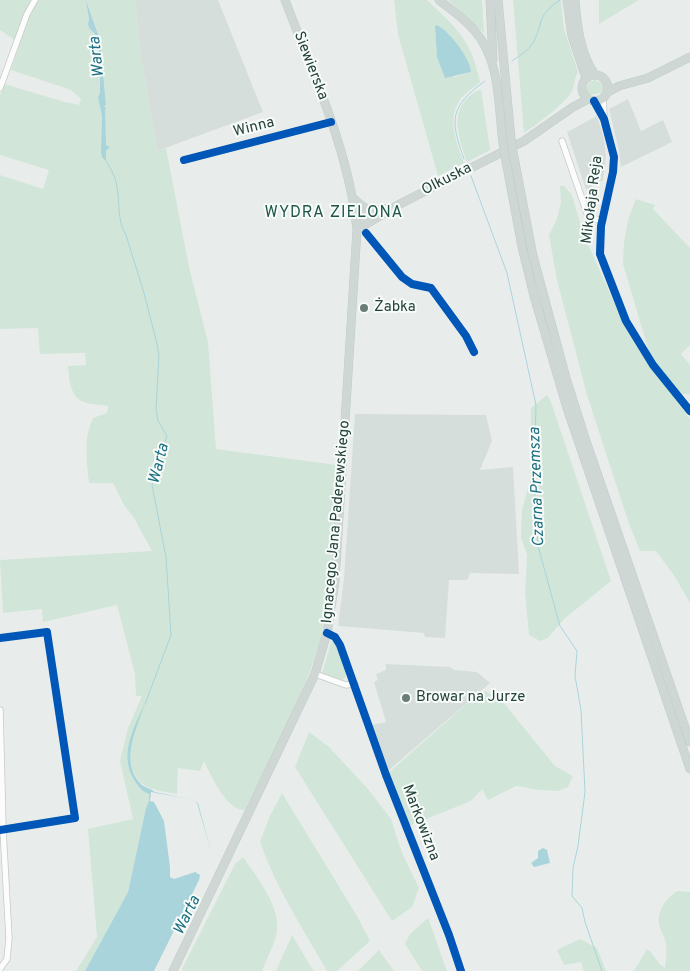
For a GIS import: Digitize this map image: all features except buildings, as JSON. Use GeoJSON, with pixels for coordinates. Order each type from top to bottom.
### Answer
{"type":"FeatureCollection","features":[{"type":"Feature","properties":{"kind":"main road","name":"Siewierska"},"geometry":{"type":"LineString","coordinates":[[285,0],[342,155],[353,198],[356,219]]}},
{"type":"Feature","properties":{"kind":"main road"},"geometry":{"type":"LineString","coordinates":[[439,0],[474,29],[481,38],[494,65]]}},
{"type":"Feature","properties":{"kind":"main road"},"geometry":{"type":"LineString","coordinates":[[490,0],[494,65],[503,143],[502,155],[522,247],[567,408],[690,769]]}},
{"type":"Feature","properties":{"kind":"main road"},"geometry":{"type":"LineString","coordinates":[[498,0],[514,146],[533,256],[566,378],[586,442],[690,742]]}},
{"type":"Feature","properties":{"kind":"main road"},"geometry":{"type":"LineString","coordinates":[[567,0],[572,36],[586,78]]}},
{"type":"Feature","properties":{"kind":"main road"},"geometry":{"type":"LineString","coordinates":[[575,0],[578,33],[582,49],[595,75]]}},
{"type":"Feature","properties":{"kind":"main road"},"geometry":{"type":"LineString","coordinates":[[565,112],[629,83],[648,78],[690,57]]}},
{"type":"Feature","properties":{"kind":"main road"},"geometry":{"type":"LineString","coordinates":[[565,112],[582,91],[583,82],[586,78],[595,75],[602,76],[606,80],[615,83],[629,83]]}},
{"type":"Feature","properties":{"kind":"main road"},"geometry":{"type":"LineString","coordinates":[[606,80],[608,88],[606,95]]}},
{"type":"Feature","properties":{"kind":"main road"},"geometry":{"type":"LineString","coordinates":[[582,91],[591,100]]}},
{"type":"Feature","properties":{"kind":"main road","name":"Olkuska"},"geometry":{"type":"LineString","coordinates":[[357,230],[396,206],[502,155],[545,128],[565,112]]}},
{"type":"Feature","properties":{"kind":"main road"},"geometry":{"type":"LineString","coordinates":[[353,198],[371,211]]}},
{"type":"Feature","properties":{"kind":"main road","name":"Olkuska"},"geometry":{"type":"LineString","coordinates":[[356,219],[371,211],[396,206]]}},
{"type":"Feature","properties":{"kind":"main road","name":"Ignacego Jana Paderewskiego"},"geometry":{"type":"LineString","coordinates":[[173,971],[315,674],[327,633],[333,598],[337,555],[357,230],[356,219]]}},
{"type":"Feature","properties":{"kind":"street"},"geometry":{"type":"LineString","coordinates":[[0,88],[27,14],[35,0]]}},
{"type":"Feature","properties":{"kind":"street","name":"Mikołaja Reja"},"geometry":{"type":"LineString","coordinates":[[604,118],[606,95]]}},
{"type":"Feature","properties":{"kind":"street","name":"Mikołaja Reja"},"geometry":{"type":"LineString","coordinates":[[591,100],[604,118],[612,144],[614,164],[599,244],[600,254],[626,321],[653,365],[690,412]]}},
{"type":"Feature","properties":{"kind":"street","name":"Winna"},"geometry":{"type":"LineString","coordinates":[[184,160],[331,122]]}},
{"type":"Feature","properties":{"kind":"street"},"geometry":{"type":"LineString","coordinates":[[562,141],[588,216],[603,220]]}},
{"type":"Feature","properties":{"kind":"street"},"geometry":{"type":"LineString","coordinates":[[366,232],[402,277],[412,284],[431,288],[466,336],[474,352]]}},
{"type":"Feature","properties":{"kind":"street"},"geometry":{"type":"LineString","coordinates":[[0,638],[47,632],[75,818],[2,829]]}},
{"type":"Feature","properties":{"kind":"street","name":"Markowizna"},"geometry":{"type":"LineString","coordinates":[[327,633],[337,639],[355,684],[386,775],[461,971]]}},
{"type":"Feature","properties":{"kind":"street"},"geometry":{"type":"LineString","coordinates":[[315,674],[346,685],[355,684]]}},
{"type":"Feature","properties":{"kind":"street"},"geometry":{"type":"LineString","coordinates":[[0,710],[2,829],[9,938],[8,955],[2,968]]}},
{"type":"Feature","properties":{"kind":"shaded area"},"geometry":{"type":"Polygon","coordinates":[[[135,0],[218,0],[263,112],[157,151],[140,52],[135,0]]]}},
{"type":"Feature","properties":{"kind":"shaded area"},"geometry":{"type":"Polygon","coordinates":[[[628,99],[641,131],[663,120],[672,142],[621,167],[609,109],[628,99]]]}},
{"type":"Feature","properties":{"kind":"shaded area"},"geometry":{"type":"Polygon","coordinates":[[[597,116],[604,139],[606,157],[603,180],[586,190],[567,132],[597,116]]]}},
{"type":"Feature","properties":{"kind":"shaded area"},"geometry":{"type":"Polygon","coordinates":[[[355,414],[486,415],[492,441],[480,470],[513,467],[519,574],[470,573],[468,579],[465,580],[449,580],[445,638],[425,637],[424,633],[338,626],[344,578],[355,414]]]}},
{"type":"Feature","properties":{"kind":"shaded area"},"geometry":{"type":"Polygon","coordinates":[[[386,664],[450,667],[454,670],[477,672],[490,683],[388,771],[372,725],[386,722],[374,682],[378,680],[376,674],[386,670],[386,664]]]}},
{"type":"Feature","properties":{"kind":"green space"},"geometry":{"type":"Polygon","coordinates":[[[0,0],[31,0],[16,41],[0,30],[0,0]]]}},
{"type":"Feature","properties":{"kind":"green space"},"geometry":{"type":"Polygon","coordinates":[[[38,0],[135,0],[140,52],[157,151],[166,148],[189,267],[208,342],[216,449],[337,465],[330,580],[321,638],[310,672],[298,700],[246,807],[244,810],[237,808],[225,798],[204,761],[200,771],[178,768],[177,794],[145,786],[136,777],[133,770],[131,774],[138,786],[149,794],[149,802],[146,808],[128,892],[85,971],[76,971],[97,937],[88,829],[133,819],[120,761],[128,728],[142,696],[136,696],[135,674],[117,605],[43,622],[42,609],[3,613],[0,560],[152,551],[113,483],[89,483],[86,450],[88,434],[93,418],[107,413],[108,406],[90,404],[79,400],[73,392],[68,366],[86,365],[85,353],[40,354],[38,328],[0,329],[0,175],[43,189],[49,170],[0,155],[0,96],[4,84],[79,105],[81,99],[71,90],[11,70],[30,14],[38,0]],[[87,1],[88,24],[95,34],[100,59],[100,92],[98,98],[102,116],[101,152],[106,154],[110,147],[106,145],[104,107],[106,105],[100,40],[87,1]]]}},
{"type":"Feature","properties":{"kind":"green space"},"geometry":{"type":"Polygon","coordinates":[[[394,0],[427,0],[455,27],[467,45],[476,67],[480,82],[464,95],[455,111],[455,137],[464,163],[438,176],[398,34],[394,0]],[[437,25],[435,27],[437,57],[454,77],[471,72],[440,26],[437,25]]]}},
{"type":"Feature","properties":{"kind":"green space"},"geometry":{"type":"Polygon","coordinates":[[[448,0],[482,0],[484,33],[448,0]]]}},
{"type":"Feature","properties":{"kind":"green space"},"geometry":{"type":"Polygon","coordinates":[[[513,0],[561,0],[564,29],[578,72],[569,96],[550,114],[524,133],[513,0]]]}},
{"type":"Feature","properties":{"kind":"green space"},"geometry":{"type":"Polygon","coordinates":[[[599,0],[639,0],[599,24],[599,0]]]}},
{"type":"Feature","properties":{"kind":"green space"},"geometry":{"type":"Polygon","coordinates":[[[595,80],[603,84],[604,90],[601,93],[589,95],[586,91],[587,87],[595,80]]]}},
{"type":"Feature","properties":{"kind":"green space"},"geometry":{"type":"Polygon","coordinates":[[[481,89],[490,150],[467,162],[458,130],[459,111],[463,103],[470,96],[481,89]]]}},
{"type":"Feature","properties":{"kind":"green space"},"geometry":{"type":"Polygon","coordinates":[[[560,186],[564,186],[572,195],[583,233],[625,327],[648,363],[690,419],[690,603],[675,577],[656,551],[640,551],[628,521],[587,395],[557,280],[549,235],[557,219],[561,202],[560,186]]]}},
{"type":"Feature","properties":{"kind":"green space"},"geometry":{"type":"Polygon","coordinates":[[[636,199],[655,205],[653,209],[690,248],[690,345],[681,354],[690,365],[690,394],[681,394],[650,355],[623,264],[628,220],[636,199]]]}},
{"type":"Feature","properties":{"kind":"green space"},"geometry":{"type":"Polygon","coordinates":[[[547,395],[551,402],[611,581],[564,619],[548,638],[540,641],[529,635],[525,593],[527,555],[521,537],[522,510],[530,481],[531,408],[547,395]]]}},
{"type":"Feature","properties":{"kind":"green space"},"geometry":{"type":"Polygon","coordinates":[[[332,640],[335,641],[346,671],[345,678],[342,680],[322,673],[332,640]]]}},
{"type":"Feature","properties":{"kind":"green space"},"geometry":{"type":"Polygon","coordinates":[[[486,691],[503,702],[555,766],[573,776],[568,787],[558,791],[516,786],[488,800],[482,789],[471,801],[409,826],[406,823],[386,775],[472,699],[486,691]]]}},
{"type":"Feature","properties":{"kind":"green space"},"geometry":{"type":"Polygon","coordinates":[[[309,732],[329,747],[368,789],[391,819],[402,853],[419,888],[412,907],[392,921],[295,767],[309,732]]]}},
{"type":"Feature","properties":{"kind":"green space"},"geometry":{"type":"Polygon","coordinates":[[[282,793],[357,916],[370,941],[337,971],[327,971],[282,892],[260,842],[270,816],[282,793]]]}},
{"type":"Feature","properties":{"kind":"green space"},"geometry":{"type":"Polygon","coordinates":[[[243,857],[261,882],[275,912],[277,922],[275,941],[262,971],[183,971],[182,969],[235,864],[243,857]]]}},
{"type":"Feature","properties":{"kind":"green space"},"geometry":{"type":"Polygon","coordinates":[[[677,891],[690,892],[690,971],[634,971],[647,949],[665,968],[666,947],[659,925],[659,914],[666,901],[677,891]]]}},
{"type":"Feature","properties":{"kind":"green space"},"geometry":{"type":"Polygon","coordinates":[[[428,918],[447,971],[422,971],[405,944],[410,934],[428,918]]]}},
{"type":"Feature","properties":{"kind":"green space"},"geometry":{"type":"Polygon","coordinates":[[[292,935],[311,967],[314,971],[276,971],[292,935]]]}},
{"type":"Feature","properties":{"kind":"green space"},"geometry":{"type":"Polygon","coordinates":[[[580,939],[597,948],[606,971],[584,971],[581,962],[564,965],[557,950],[580,939]]]}},
{"type":"Feature","properties":{"kind":"green space"},"geometry":{"type":"Polygon","coordinates":[[[379,950],[394,971],[358,971],[379,950]]]}},
{"type":"Feature","properties":{"kind":"water"},"geometry":{"type":"Polygon","coordinates":[[[86,0],[100,40],[106,105],[104,107],[106,108],[106,145],[110,147],[106,151],[106,161],[102,157],[101,152],[102,116],[98,98],[100,92],[100,59],[95,34],[88,24],[86,0]]]}},
{"type":"Feature","properties":{"kind":"water"},"geometry":{"type":"Polygon","coordinates":[[[437,25],[458,46],[470,66],[471,72],[445,78],[437,57],[435,26],[437,25]]]}},
{"type":"Feature","properties":{"kind":"water"},"geometry":{"type":"Polygon","coordinates":[[[145,703],[134,734],[130,756],[131,766],[135,776],[142,785],[155,792],[193,800],[151,792],[150,801],[154,802],[164,821],[170,877],[174,879],[195,872],[200,875],[199,880],[154,971],[85,971],[128,892],[149,801],[149,794],[139,788],[133,778],[128,759],[130,739],[145,703]]]}},
{"type":"Feature","properties":{"kind":"water"},"geometry":{"type":"Polygon","coordinates":[[[193,800],[198,803],[212,855],[197,803],[193,800]]]}},
{"type":"Feature","properties":{"kind":"water"},"geometry":{"type":"Polygon","coordinates":[[[543,848],[547,850],[550,863],[534,867],[531,863],[538,858],[538,851],[543,848]]]}},
{"type":"Feature","properties":{"kind":"waterway","name":"Czarna Przemsza"},"geometry":{"type":"LineString","coordinates":[[512,61],[531,46],[544,15],[560,0]]}},
{"type":"Feature","properties":{"kind":"waterway","name":"Czarna Przemsza"},"geometry":{"type":"LineString","coordinates":[[464,159],[456,134],[456,115],[465,99],[485,81]]}},
{"type":"Feature","properties":{"kind":"waterway","name":"Warta"},"geometry":{"type":"LineString","coordinates":[[106,161],[116,180],[121,224],[144,293],[157,344],[159,356],[156,409],[158,421],[167,436],[152,485],[166,557],[171,635],[145,704]]}},
{"type":"Feature","properties":{"kind":"waterway","name":"Czarna Przemsza"},"geometry":{"type":"LineString","coordinates":[[471,176],[507,273],[536,405],[534,478],[538,546],[560,626],[577,651],[575,676],[581,710],[585,792],[578,846],[573,868],[572,896],[582,908],[602,971]]}},
{"type":"Feature","properties":{"kind":"cycle path"},"geometry":{"type":"LineString","coordinates":[[594,101],[604,119],[614,157],[613,172],[601,226],[600,254],[626,321],[653,365],[690,411]]}},
{"type":"Feature","properties":{"kind":"cycle path"},"geometry":{"type":"LineString","coordinates":[[184,160],[331,122]]}},
{"type":"Feature","properties":{"kind":"cycle path"},"geometry":{"type":"LineString","coordinates":[[366,233],[402,277],[412,284],[431,288],[466,336],[474,352]]}},
{"type":"Feature","properties":{"kind":"cycle path"},"geometry":{"type":"LineString","coordinates":[[0,638],[47,632],[75,818],[0,830]]}},
{"type":"Feature","properties":{"kind":"cycle path"},"geometry":{"type":"LineString","coordinates":[[327,633],[335,637],[340,645],[386,775],[449,935],[461,971]]}},
{"type":"Feature","properties":{"kind":"place","name":"Żabka"},"geometry":{"type":"Point","coordinates":[364,308]}},
{"type":"Feature","properties":{"kind":"place","name":"Browar na Jurze"},"geometry":{"type":"Point","coordinates":[406,698]}},
{"type":"Feature","properties":{"kind":"district","name":"WYDRA ZIELONA"},"geometry":{"type":"Point","coordinates":[334,214]}}]}
